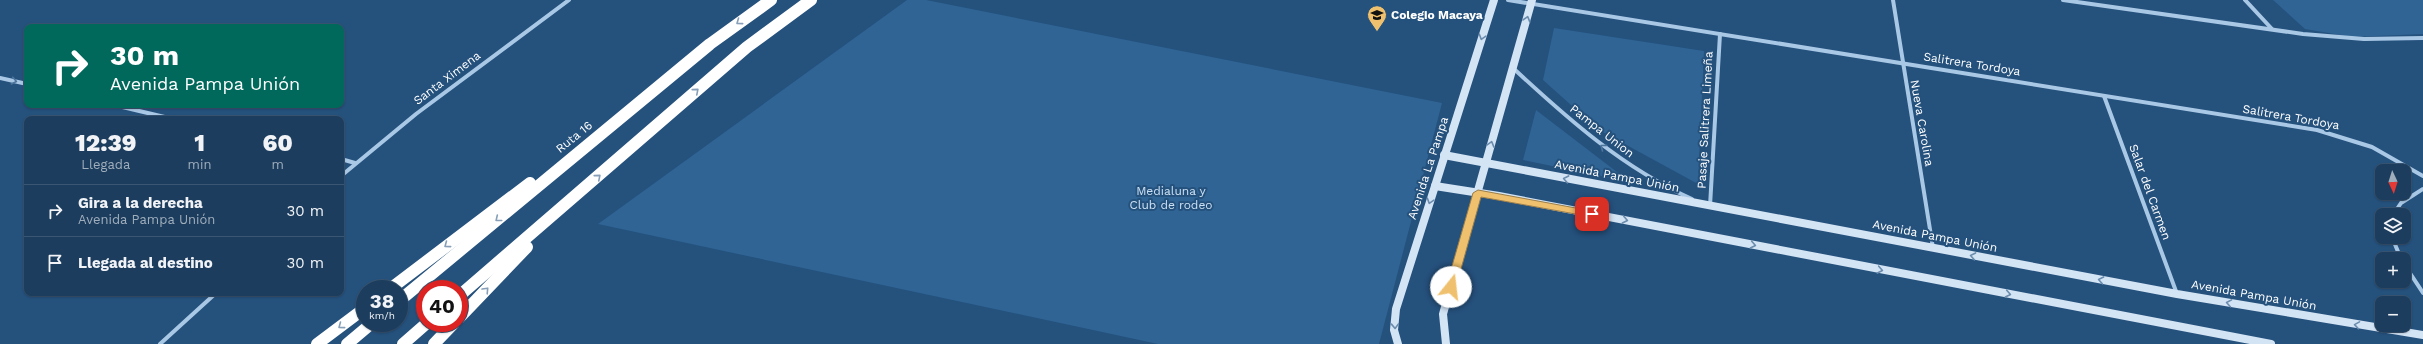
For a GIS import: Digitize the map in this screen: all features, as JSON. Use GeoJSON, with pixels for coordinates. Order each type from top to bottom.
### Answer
{"type":"FeatureCollection","features":[{"type":"Feature","properties":{"kind":"highway","name":"Ruta 16"},"geometry":{"type":"LineString","coordinates":[[408,294],[710,44],[771,0]]}},
{"type":"Feature","properties":{"kind":"highway"},"geometry":{"type":"LineString","coordinates":[[468,288],[747,47],[811,0]]}},
{"type":"Feature","properties":{"kind":"highway"},"geometry":{"type":"LineString","coordinates":[[402,280],[680,70]]}},
{"type":"Feature","properties":{"kind":"highway"},"geometry":{"type":"LineString","coordinates":[[468,309],[569,202]]}},
{"type":"Feature","properties":{"kind":"highway"},"geometry":{"type":"LineString","coordinates":[[317,344],[356,315]]}},
{"type":"Feature","properties":{"kind":"highway"},"geometry":{"type":"LineString","coordinates":[[346,344],[361,332]]}},
{"type":"Feature","properties":{"kind":"highway"},"geometry":{"type":"LineString","coordinates":[[403,344],[417,332]]}},
{"type":"Feature","properties":{"kind":"highway"},"geometry":{"type":"LineString","coordinates":[[434,344],[445,332]]}},
{"type":"Feature","properties":{"kind":"street","name":"Santa Ximena"},"geometry":{"type":"LineString","coordinates":[[344,173],[355,162],[416,114],[569,0]]}},
{"type":"Feature","properties":{"kind":"street","name":"Avenida La Pampa"},"geometry":{"type":"LineString","coordinates":[[1398,344],[1394,330],[1396,309],[1494,0]]}},
{"type":"Feature","properties":{"kind":"street","name":"Salitrera Tordoya"},"geometry":{"type":"LineString","coordinates":[[1508,0],[1532,2],[2337,135],[2372,147],[2423,176]]}},
{"type":"Feature","properties":{"kind":"street","name":"Nueva Carolina"},"geometry":{"type":"LineString","coordinates":[[1894,0],[1902,63],[1933,248]]}},
{"type":"Feature","properties":{"kind":"street"},"geometry":{"type":"LineString","coordinates":[[2063,0],[2272,30],[2364,39],[2423,38]]}},
{"type":"Feature","properties":{"kind":"street"},"geometry":{"type":"LineString","coordinates":[[2245,0],[2272,30]]}},
{"type":"Feature","properties":{"kind":"street"},"geometry":{"type":"LineString","coordinates":[[1446,344],[1443,331],[1443,314],[1532,2]]}},
{"type":"Feature","properties":{"kind":"street","name":"Pasaje Salitrera Limeña"},"geometry":{"type":"LineString","coordinates":[[1710,206],[1720,34]]}},
{"type":"Feature","properties":{"kind":"street","name":"Pampa Union"},"geometry":{"type":"LineString","coordinates":[[1513,68],[1605,149],[1653,180],[1710,206]]}},
{"type":"Feature","properties":{"kind":"street"},"geometry":{"type":"LineString","coordinates":[[0,78],[24,83]]}},
{"type":"Feature","properties":{"kind":"street","name":"Salar del Carmen"},"geometry":{"type":"LineString","coordinates":[[2104,96],[2177,294]]}},
{"type":"Feature","properties":{"kind":"street"},"geometry":{"type":"LineString","coordinates":[[127,108],[160,116]]}},
{"type":"Feature","properties":{"kind":"street","name":"Avenida Pampa Unión"},"geometry":{"type":"LineString","coordinates":[[1444,155],[2177,294],[2423,335]]}},
{"type":"Feature","properties":{"kind":"street"},"geometry":{"type":"LineString","coordinates":[[344,160],[355,162]]}},
{"type":"Feature","properties":{"kind":"street"},"geometry":{"type":"LineString","coordinates":[[1435,186],[2271,344]]}},
{"type":"Feature","properties":{"kind":"street"},"geometry":{"type":"LineString","coordinates":[[2398,208],[2401,203],[2423,189]]}},
{"type":"Feature","properties":{"kind":"street"},"geometry":{"type":"LineString","coordinates":[[2411,275],[2423,293]]}},
{"type":"Feature","properties":{"kind":"street"},"geometry":{"type":"LineString","coordinates":[[160,344],[213,296]]}},
{"type":"Feature","properties":{"kind":"green space","name":"Medialuna y Club de rodeo"},"geometry":{"type":"Polygon","coordinates":[[[907,0],[926,0],[1442,103],[1379,344],[1158,344],[598,224],[907,0]]]}},
{"type":"Feature","properties":{"kind":"green space"},"geometry":{"type":"Polygon","coordinates":[[[2273,0],[2423,0],[2423,34],[2352,37],[2305,29],[2273,0]]]}},
{"type":"Feature","properties":{"kind":"green space"},"geometry":{"type":"Polygon","coordinates":[[[1554,28],[1704,51],[1698,184],[1599,130],[1543,80],[1554,28]]]}},
{"type":"Feature","properties":{"kind":"green space"},"geometry":{"type":"Polygon","coordinates":[[[1536,110],[1630,182],[1523,160],[1536,110]]]}},
{"type":"Feature","properties":{"kind":"place","name":"Colegio Macaya"},"geometry":{"type":"Point","coordinates":[1377,32]}},
{"type":"Feature","properties":{"kind":"route"},"geometry":{"type":"LineString","coordinates":[[1451,287],[1478,193],[1592,214]]}}]}
